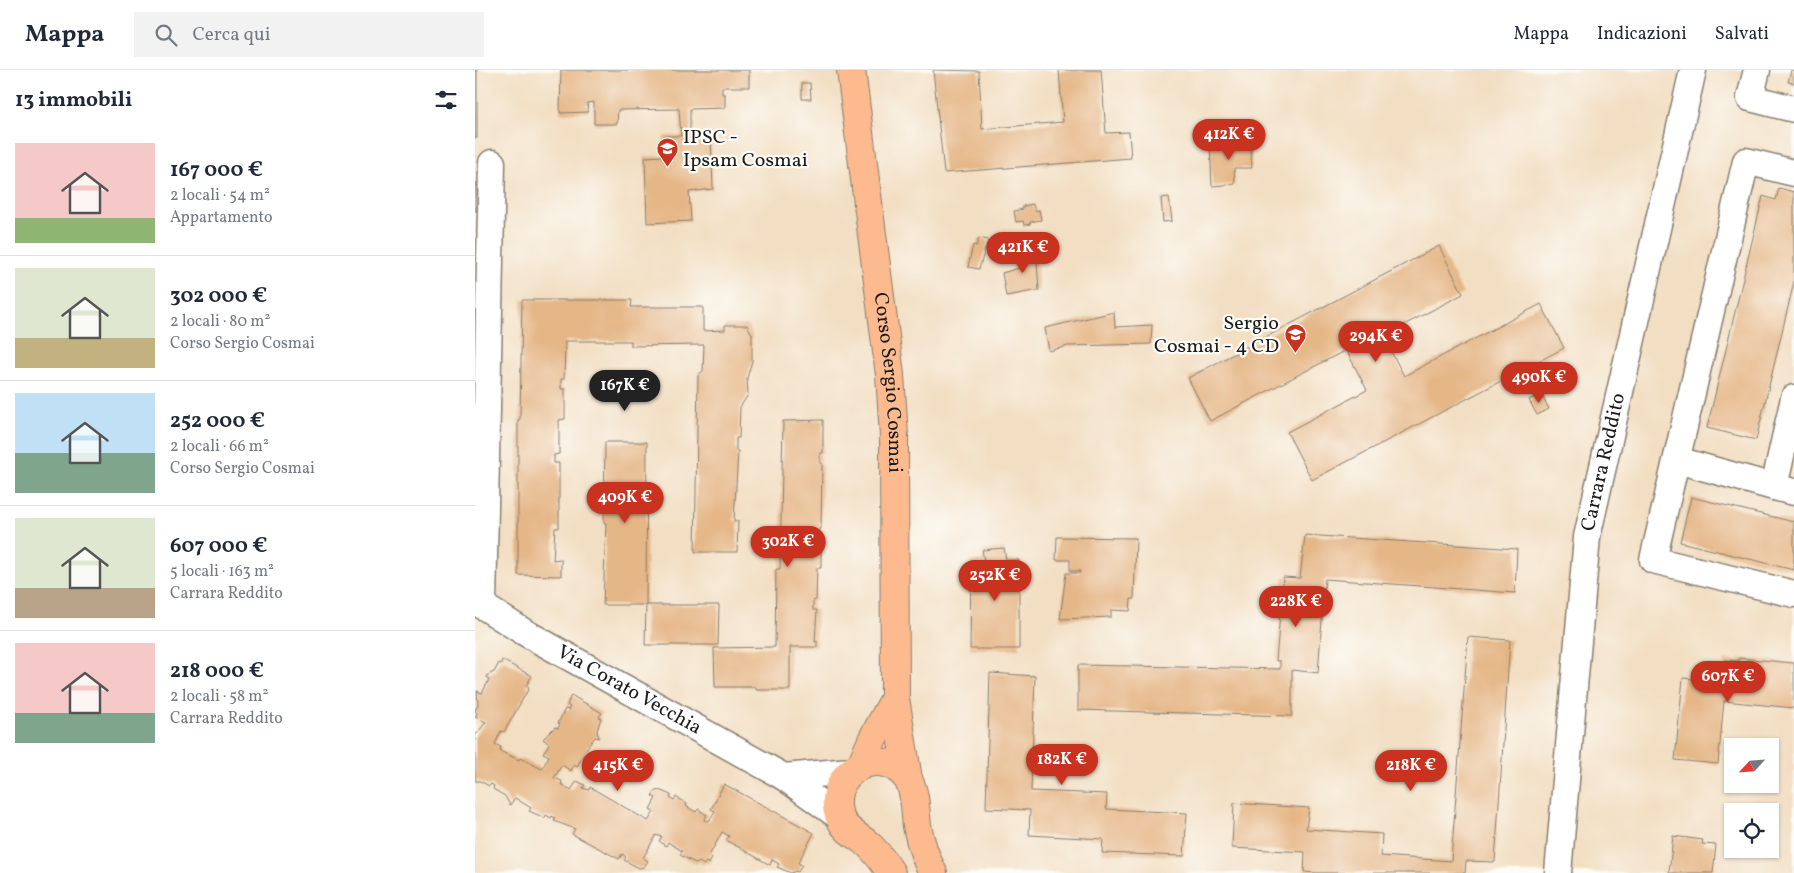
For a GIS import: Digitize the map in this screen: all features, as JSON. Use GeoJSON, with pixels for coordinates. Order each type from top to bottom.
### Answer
{"type":"FeatureCollection","features":[{"type":"Feature","properties":{"kind":"main road","name":"Corso Sergio Cosmai"},"geometry":{"type":"LineString","coordinates":[[851,70],[890,375],[894,436],[895,698],[908,779],[915,801],[917,827],[933,873]]}},
{"type":"Feature","properties":{"kind":"main road","name":"Corso Sergio Cosmai"},"geometry":{"type":"LineString","coordinates":[[841,818],[838,805],[839,792],[843,780],[856,768],[895,698]]}},
{"type":"Feature","properties":{"kind":"main road"},"geometry":{"type":"LineString","coordinates":[[856,768],[873,761],[884,763],[898,770],[908,779]]}},
{"type":"Feature","properties":{"kind":"main road"},"geometry":{"type":"LineString","coordinates":[[841,818],[850,833],[869,845],[878,854],[891,873]]}},
{"type":"Feature","properties":{"kind":"street","name":"Carrara Reddito"},"geometry":{"type":"LineString","coordinates":[[1560,869],[1587,537],[1693,70]]}},
{"type":"Feature","properties":{"kind":"street"},"geometry":{"type":"LineString","coordinates":[[1757,70],[1751,98],[1794,109]]}},
{"type":"Feature","properties":{"kind":"street"},"geometry":{"type":"LineString","coordinates":[[1794,173],[1746,161],[1653,560],[1794,594]]}},
{"type":"Feature","properties":{"kind":"street"},"geometry":{"type":"LineString","coordinates":[[479,604],[492,164]]}},
{"type":"Feature","properties":{"kind":"street"},"geometry":{"type":"LineString","coordinates":[[1677,460],[1784,489],[1794,398]]}},
{"type":"Feature","properties":{"kind":"street","name":"Via Corato Vecchia"},"geometry":{"type":"LineString","coordinates":[[479,604],[524,632],[784,777],[841,818]]}},
{"type":"Feature","properties":{"kind":"street"},"geometry":{"type":"LineString","coordinates":[[784,777],[856,768]]}},
{"type":"Feature","properties":{"kind":"building"},"geometry":{"type":"Polygon","coordinates":[[[475,70],[477,70],[477,138],[475,138],[475,70]]]}},
{"type":"Feature","properties":{"kind":"building"},"geometry":{"type":"Polygon","coordinates":[[[561,70],[749,70],[749,87],[722,87],[722,94],[725,94],[725,108],[690,109],[690,135],[711,134],[713,189],[689,192],[691,221],[647,223],[645,157],[663,156],[664,136],[681,136],[679,109],[618,110],[617,124],[594,124],[594,102],[587,103],[588,112],[560,113],[561,70]]]}},
{"type":"Feature","properties":{"kind":"building"},"geometry":{"type":"Polygon","coordinates":[[[933,70],[979,71],[982,129],[1063,122],[1059,70],[1101,70],[1106,133],[1129,132],[1131,158],[944,173],[933,70]]]}},
{"type":"Feature","properties":{"kind":"building"},"geometry":{"type":"Polygon","coordinates":[[[1791,70],[1794,70],[1794,83],[1788,82],[1791,70]]]}},
{"type":"Feature","properties":{"kind":"building"},"geometry":{"type":"Polygon","coordinates":[[[802,83],[810,83],[811,99],[802,99],[802,83]]]}},
{"type":"Feature","properties":{"kind":"building"},"geometry":{"type":"Polygon","coordinates":[[[1250,142],[1252,168],[1234,168],[1235,184],[1212,186],[1210,144],[1250,142]]]}},
{"type":"Feature","properties":{"kind":"building"},"geometry":{"type":"Polygon","coordinates":[[[475,183],[477,183],[477,211],[475,211],[475,183]]]}},
{"type":"Feature","properties":{"kind":"building"},"geometry":{"type":"Polygon","coordinates":[[[1779,188],[1794,192],[1794,282],[1756,440],[1707,428],[1763,196],[1776,200],[1779,188]]]}},
{"type":"Feature","properties":{"kind":"building"},"geometry":{"type":"Polygon","coordinates":[[[1169,197],[1172,221],[1163,222],[1161,198],[1169,197]]]}},
{"type":"Feature","properties":{"kind":"building"},"geometry":{"type":"Polygon","coordinates":[[[1033,204],[1035,211],[1039,210],[1041,220],[1024,225],[1023,221],[1016,222],[1014,211],[1023,209],[1023,206],[1033,204]]]}},
{"type":"Feature","properties":{"kind":"building"},"geometry":{"type":"Polygon","coordinates":[[[979,238],[988,240],[979,269],[968,267],[973,245],[976,246],[979,238]]]}},
{"type":"Feature","properties":{"kind":"building"},"geometry":{"type":"Polygon","coordinates":[[[1439,246],[1463,294],[1383,336],[1404,376],[1541,304],[1564,348],[1312,480],[1287,432],[1367,390],[1346,350],[1210,421],[1188,378],[1439,246]]]}},
{"type":"Feature","properties":{"kind":"building"},"geometry":{"type":"Polygon","coordinates":[[[1036,248],[1039,290],[1006,296],[1002,273],[1019,268],[1014,250],[1036,248]]]}},
{"type":"Feature","properties":{"kind":"building"},"geometry":{"type":"Polygon","coordinates":[[[522,300],[632,300],[631,307],[703,307],[703,331],[725,330],[725,325],[747,325],[752,334],[752,361],[747,378],[748,395],[740,407],[739,438],[736,438],[736,451],[738,451],[734,521],[738,521],[737,552],[695,552],[698,375],[703,371],[704,345],[631,346],[631,341],[565,341],[564,379],[561,379],[561,389],[565,389],[565,419],[559,420],[559,454],[554,455],[554,463],[559,463],[559,528],[555,528],[553,560],[561,559],[561,576],[518,575],[518,420],[520,419],[522,300]]]}},
{"type":"Feature","properties":{"kind":"building"},"geometry":{"type":"Polygon","coordinates":[[[1114,312],[1115,327],[1152,325],[1151,344],[1068,346],[1049,351],[1045,328],[1114,312]]]}},
{"type":"Feature","properties":{"kind":"building"},"geometry":{"type":"Polygon","coordinates":[[[1541,394],[1549,409],[1537,415],[1529,400],[1541,394]]]}},
{"type":"Feature","properties":{"kind":"building"},"geometry":{"type":"Polygon","coordinates":[[[823,420],[823,453],[820,453],[820,463],[822,463],[821,529],[819,529],[821,568],[817,568],[816,600],[813,601],[813,610],[817,610],[815,642],[817,641],[817,647],[790,647],[790,690],[756,690],[756,687],[715,687],[714,648],[775,647],[776,569],[780,569],[783,421],[823,420]]]}},
{"type":"Feature","properties":{"kind":"building"},"geometry":{"type":"Polygon","coordinates":[[[605,442],[647,442],[646,605],[603,605],[606,523],[604,523],[605,442]]]}},
{"type":"Feature","properties":{"kind":"building"},"geometry":{"type":"Polygon","coordinates":[[[1691,497],[1794,522],[1794,570],[1680,542],[1691,497]]]}},
{"type":"Feature","properties":{"kind":"building"},"geometry":{"type":"Polygon","coordinates":[[[1305,535],[1517,549],[1515,593],[1325,579],[1318,673],[1292,670],[1292,716],[1078,710],[1078,665],[1280,669],[1280,661],[1276,661],[1283,577],[1300,578],[1305,535]]]}},
{"type":"Feature","properties":{"kind":"building"},"geometry":{"type":"Polygon","coordinates":[[[1057,537],[1136,538],[1134,599],[1131,599],[1130,611],[1111,610],[1111,617],[1060,619],[1066,573],[1080,573],[1080,571],[1070,571],[1070,560],[1056,560],[1057,537]]]}},
{"type":"Feature","properties":{"kind":"building"},"geometry":{"type":"Polygon","coordinates":[[[1004,548],[1006,560],[1019,560],[1019,649],[970,649],[971,561],[984,560],[982,550],[1004,548]]]}},
{"type":"Feature","properties":{"kind":"building"},"geometry":{"type":"Polygon","coordinates":[[[646,605],[719,605],[718,645],[645,645],[646,605]]]}},
{"type":"Feature","properties":{"kind":"building"},"geometry":{"type":"Polygon","coordinates":[[[1468,637],[1510,640],[1495,862],[1466,861],[1465,873],[1316,873],[1304,872],[1305,852],[1232,848],[1234,803],[1309,808],[1306,829],[1382,834],[1381,856],[1451,861],[1468,637]]]}},
{"type":"Feature","properties":{"kind":"building"},"geometry":{"type":"Polygon","coordinates":[[[1739,658],[1794,663],[1794,708],[1724,701],[1718,764],[1675,760],[1683,678],[1723,682],[1725,660],[1739,661],[1739,658]]]}},
{"type":"Feature","properties":{"kind":"building"},"geometry":{"type":"Polygon","coordinates":[[[502,660],[532,676],[526,686],[529,688],[504,732],[501,731],[495,744],[501,747],[500,751],[542,769],[549,756],[543,753],[549,744],[543,739],[555,727],[558,728],[560,724],[558,723],[565,709],[568,710],[570,707],[567,705],[571,695],[602,713],[599,717],[601,718],[597,731],[599,738],[595,737],[586,749],[591,752],[583,755],[577,767],[574,765],[571,771],[562,765],[554,778],[562,781],[561,784],[571,790],[577,781],[585,785],[583,788],[589,790],[590,787],[648,821],[654,812],[650,809],[656,798],[652,796],[655,791],[659,790],[671,795],[670,797],[674,800],[676,797],[696,812],[698,809],[707,815],[704,820],[709,821],[715,811],[711,809],[724,784],[814,833],[798,863],[802,865],[798,872],[791,873],[777,867],[779,864],[772,860],[770,865],[726,840],[729,836],[722,832],[709,856],[712,858],[709,864],[706,862],[704,865],[699,862],[697,864],[680,855],[682,851],[668,842],[666,846],[659,841],[662,837],[656,835],[643,858],[648,861],[644,867],[639,868],[624,860],[626,857],[622,854],[619,859],[572,834],[575,829],[554,821],[555,818],[552,816],[551,818],[546,815],[545,818],[529,811],[531,808],[515,798],[510,805],[505,796],[493,789],[494,786],[475,781],[475,735],[486,722],[475,717],[477,714],[475,710],[478,705],[477,691],[482,693],[489,680],[486,676],[494,672],[502,660]]]}},
{"type":"Feature","properties":{"kind":"building"},"geometry":{"type":"Polygon","coordinates":[[[990,673],[1035,676],[1031,791],[1107,794],[1106,809],[1187,813],[1184,856],[1102,853],[1103,839],[1029,835],[1030,810],[986,808],[990,673]]]}},
{"type":"Feature","properties":{"kind":"building"},"geometry":{"type":"Polygon","coordinates":[[[1673,836],[1703,840],[1702,844],[1716,845],[1713,873],[1669,873],[1673,836]]]}},
{"type":"Feature","properties":{"kind":"place","name":"IPSC - Ipsam Cosmai"},"geometry":{"type":"Point","coordinates":[667,168]}},
{"type":"Feature","properties":{"kind":"place","name":"Sergio Cosmai - 4 CD"},"geometry":{"type":"Point","coordinates":[1295,354]}}]}
